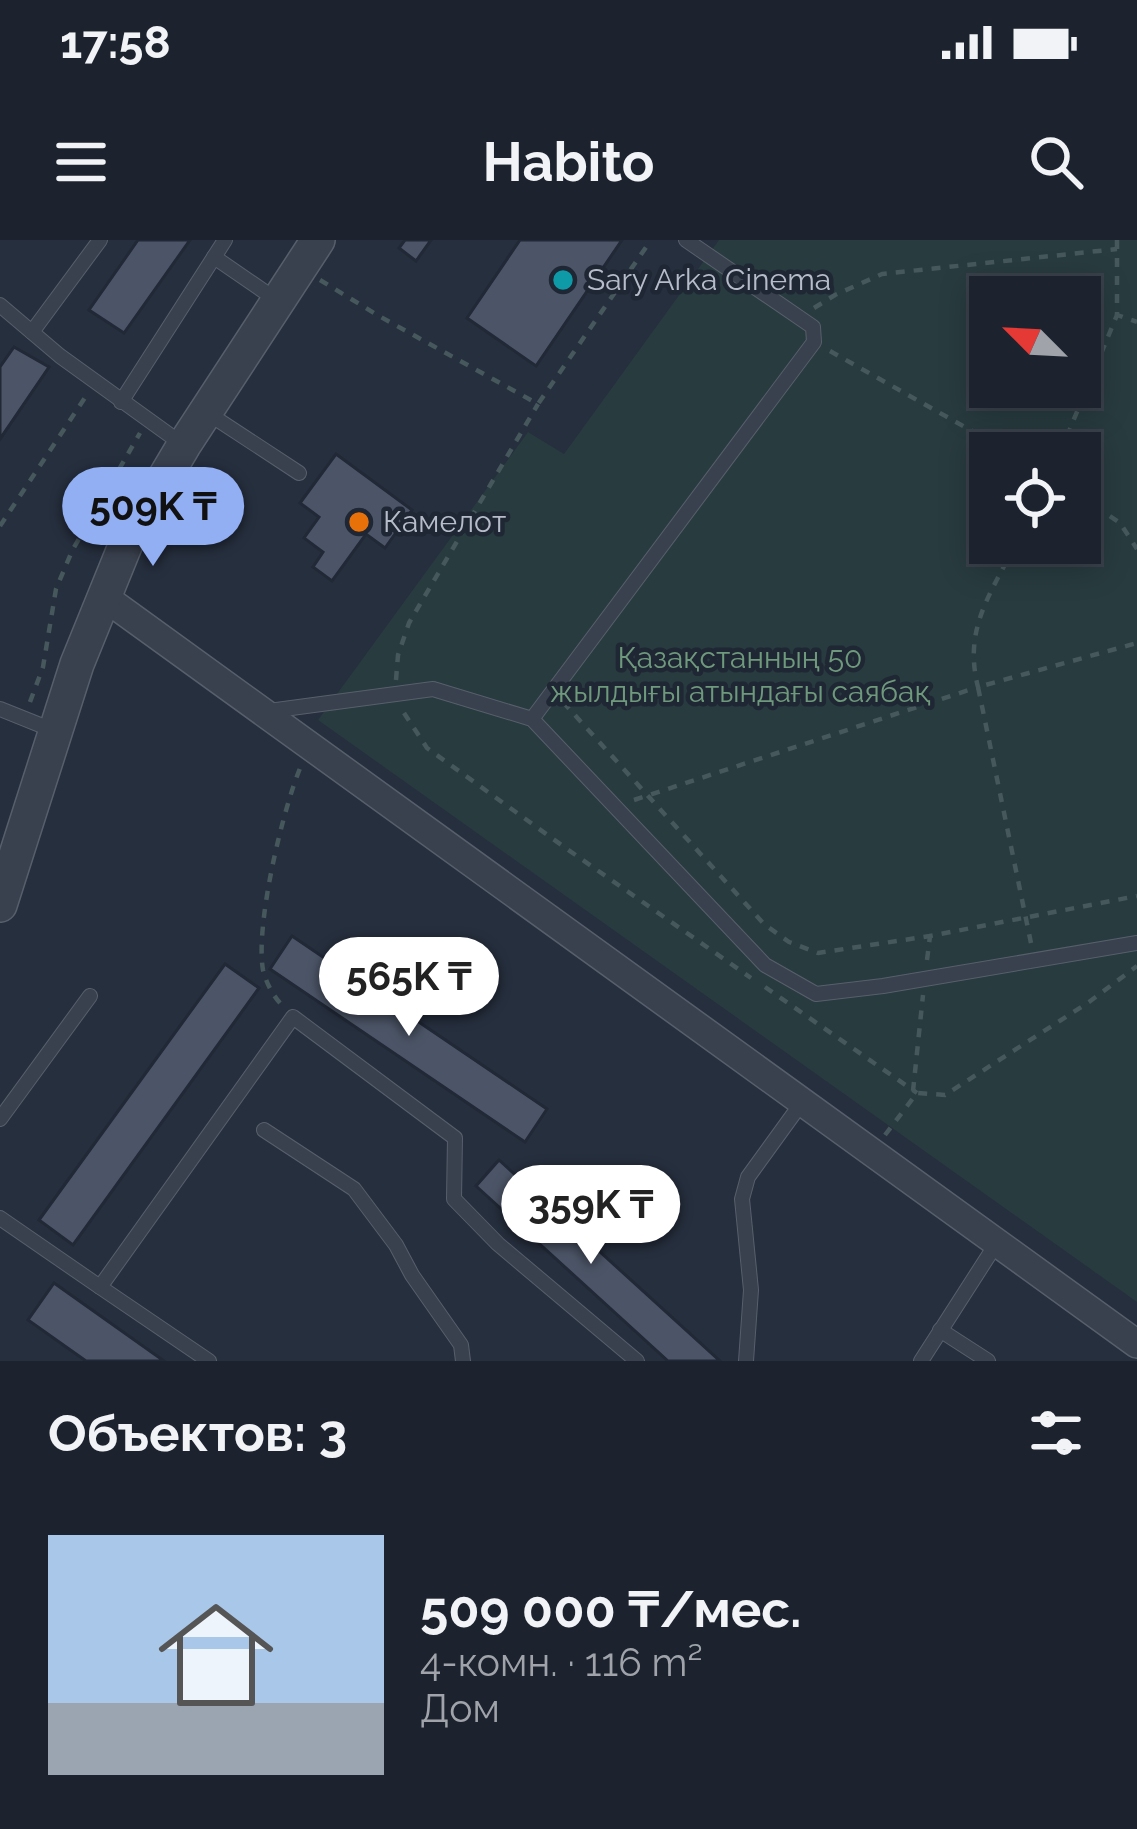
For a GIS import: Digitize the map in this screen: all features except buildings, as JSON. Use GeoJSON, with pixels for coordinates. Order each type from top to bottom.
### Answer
{"type":"FeatureCollection","features":[{"type":"Feature","properties":{"kind":"street"},"geometry":{"type":"LineString","coordinates":[[0,905],[40,725],[77,664],[127,542],[184,445],[309,254]]}},
{"type":"Feature","properties":{"kind":"street"},"geometry":{"type":"LineString","coordinates":[[104,597],[1137,1344]]}},
{"type":"Feature","properties":{"kind":"lane"},"geometry":{"type":"LineString","coordinates":[[32,332],[100,240]]}},
{"type":"Feature","properties":{"kind":"lane"},"geometry":{"type":"LineString","coordinates":[[121,402],[224,240]]}},
{"type":"Feature","properties":{"kind":"lane"},"geometry":{"type":"LineString","coordinates":[[532,719],[814,343],[813,327],[686,240]]}},
{"type":"Feature","properties":{"kind":"lane"},"geometry":{"type":"LineString","coordinates":[[214,257],[278,301]]}},
{"type":"Feature","properties":{"kind":"lane"},"geometry":{"type":"LineString","coordinates":[[2,313],[184,445]]}},
{"type":"Feature","properties":{"kind":"lane"},"geometry":{"type":"LineString","coordinates":[[206,412],[299,473]]}},
{"type":"Feature","properties":{"kind":"lane"},"geometry":{"type":"LineString","coordinates":[[264,712],[433,689],[532,719],[765,965],[816,994],[1137,943]]}},
{"type":"Feature","properties":{"kind":"lane"},"geometry":{"type":"LineString","coordinates":[[0,710],[40,725]]}},
{"type":"Feature","properties":{"kind":"lane"},"geometry":{"type":"LineString","coordinates":[[0,1119],[90,996]]}},
{"type":"Feature","properties":{"kind":"lane"},"geometry":{"type":"LineString","coordinates":[[100,1287],[293,1017],[454,1138],[454,1198],[498,1244],[637,1361]]}},
{"type":"Feature","properties":{"kind":"lane"},"geometry":{"type":"LineString","coordinates":[[746,1361],[751,1290],[742,1199],[748,1177],[803,1101]]}},
{"type":"Feature","properties":{"kind":"lane"},"geometry":{"type":"LineString","coordinates":[[264,1130],[354,1189],[461,1345],[463,1361]]}},
{"type":"Feature","properties":{"kind":"lane"},"geometry":{"type":"LineString","coordinates":[[0,1218],[208,1361]]}},
{"type":"Feature","properties":{"kind":"lane"},"geometry":{"type":"LineString","coordinates":[[921,1361],[998,1241]]}},
{"type":"Feature","properties":{"kind":"lane"},"geometry":{"type":"LineString","coordinates":[[940,1330],[988,1361]]}},
{"type":"Feature","properties":{"kind":"path"},"geometry":{"type":"LineString","coordinates":[[651,240],[538,404],[409,623],[398,655],[395,694],[409,722],[428,748],[916,1093],[946,1096],[1137,966]]}},
{"type":"Feature","properties":{"kind":"path"},"geometry":{"type":"LineString","coordinates":[[799,318],[882,274],[1117,244],[1117,315],[1069,432]]}},
{"type":"Feature","properties":{"kind":"path"},"geometry":{"type":"LineString","coordinates":[[309,254],[379,316],[538,404]]}},
{"type":"Feature","properties":{"kind":"path"},"geometry":{"type":"LineString","coordinates":[[1117,315],[1137,322]]}},
{"type":"Feature","properties":{"kind":"path"},"geometry":{"type":"LineString","coordinates":[[814,343],[973,432]]}},
{"type":"Feature","properties":{"kind":"path"},"geometry":{"type":"LineString","coordinates":[[0,526],[94,382]]}},
{"type":"Feature","properties":{"kind":"path"},"geometry":{"type":"LineString","coordinates":[[40,725],[43,667],[56,589],[72,551],[148,421]]}},
{"type":"Feature","properties":{"kind":"path"},"geometry":{"type":"LineString","coordinates":[[1101,510],[1120,523],[1137,549]]}},
{"type":"Feature","properties":{"kind":"path"},"geometry":{"type":"LineString","coordinates":[[1005,564],[974,626],[973,667],[1035,960]]}},
{"type":"Feature","properties":{"kind":"path"},"geometry":{"type":"LineString","coordinates":[[615,806],[978,687],[1137,644]]}},
{"type":"Feature","properties":{"kind":"path"},"geometry":{"type":"LineString","coordinates":[[553,692],[764,924],[789,942],[818,953],[930,936]]}},
{"type":"Feature","properties":{"kind":"path"},"geometry":{"type":"LineString","coordinates":[[293,1017],[272,994],[263,969],[265,919],[283,818],[310,746]]}},
{"type":"Feature","properties":{"kind":"path"},"geometry":{"type":"LineString","coordinates":[[873,1151],[916,1093]]}},
{"type":"Feature","properties":{"kind":"green space","name":"Қазақстанның 50 жылдығы атындағы саябақ"},"geometry":{"type":"Polygon","coordinates":[[[719,240],[1137,240],[1137,1302],[318,720],[528,432],[564,454],[719,240]]]}},
{"type":"Feature","properties":{"kind":"place","name":"Sary Arka Cinema"},"geometry":{"type":"Point","coordinates":[563,280]}},
{"type":"Feature","properties":{"kind":"place","name":"Камелот"},"geometry":{"type":"Point","coordinates":[359,522]}}]}
